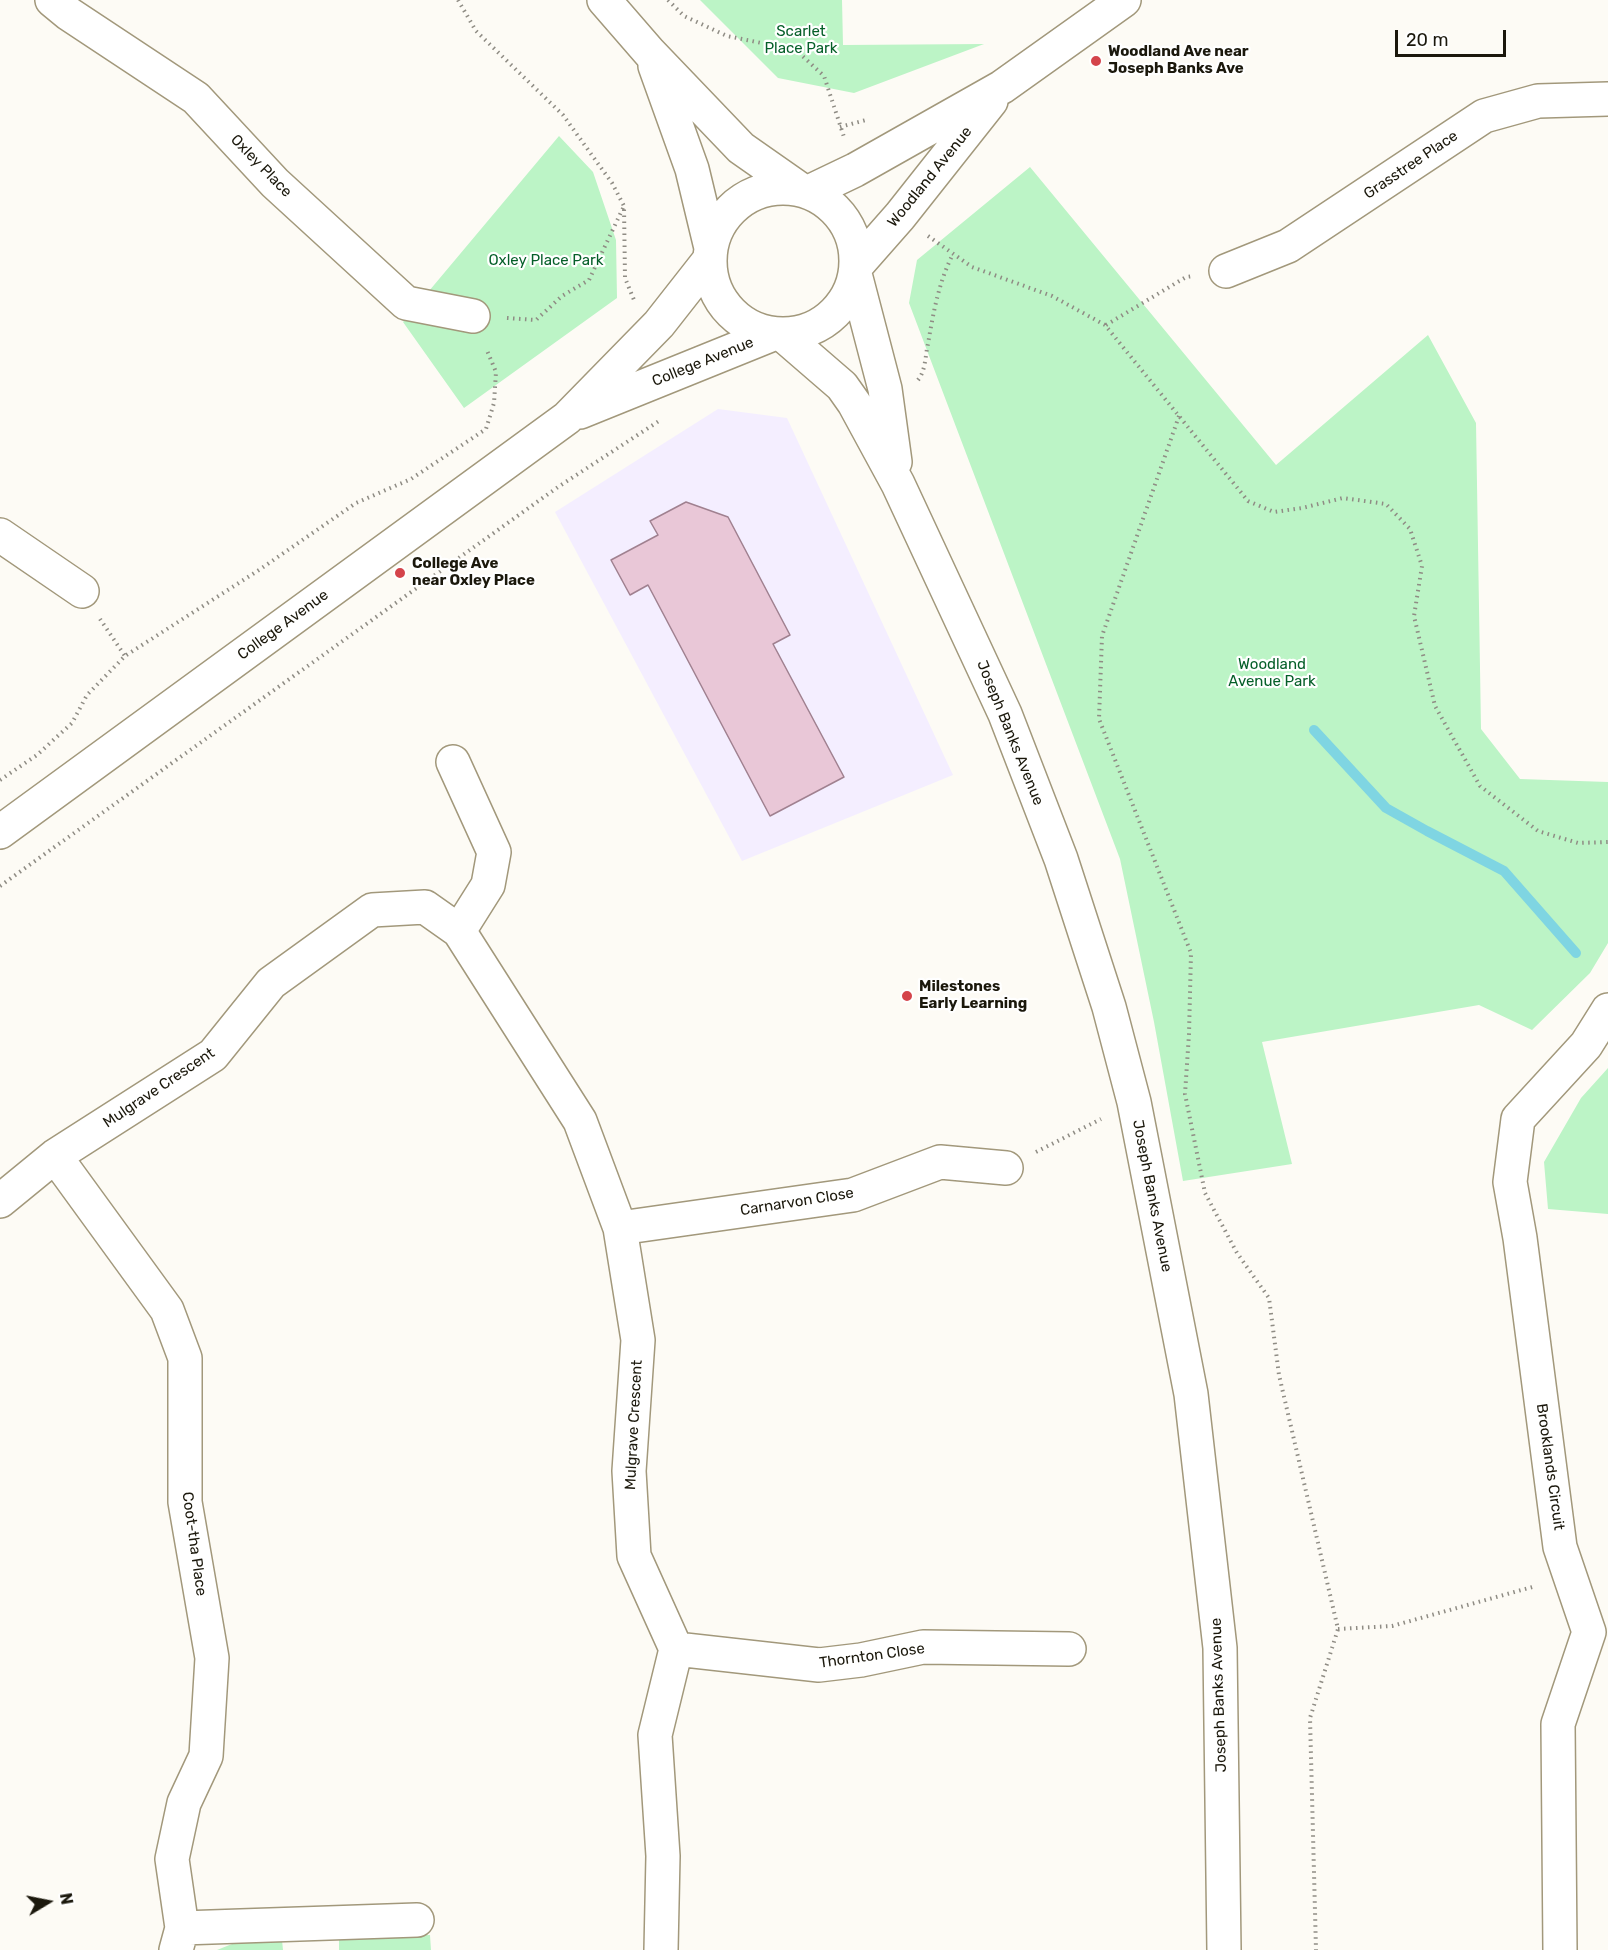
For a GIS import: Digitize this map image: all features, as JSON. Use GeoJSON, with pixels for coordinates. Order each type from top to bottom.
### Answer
{"type":"FeatureCollection","features":[{"type":"Feature","properties":{"kind":"street","name":"Oxley Place"},"geometry":{"type":"LineString","coordinates":[[52,0],[69,14],[196,98],[275,183],[406,303],[473,316]]}},
{"type":"Feature","properties":{"kind":"street"},"geometry":{"type":"LineString","coordinates":[[604,0],[650,53],[741,148],[805,191],[829,204],[844,221],[854,242],[856,270],[847,298],[830,318],[808,330],[778,334],[752,328],[727,309],[712,280],[710,253],[692,169],[650,53]]}},
{"type":"Feature","properties":{"kind":"street","name":"Woodland Avenue"},"geometry":{"type":"LineString","coordinates":[[805,191],[855,170],[1002,87],[1124,0]]}},
{"type":"Feature","properties":{"kind":"street","name":"Woodland Avenue"},"geometry":{"type":"LineString","coordinates":[[856,270],[1002,87]]}},
{"type":"Feature","properties":{"kind":"street","name":"Grasstree Place"},"geometry":{"type":"LineString","coordinates":[[1226,271],[1288,246],[1484,116],[1538,101],[1608,99]]}},
{"type":"Feature","properties":{"kind":"street"},"geometry":{"type":"LineString","coordinates":[[710,253],[713,237],[730,209],[748,196],[780,187],[805,191]]}},
{"type":"Feature","properties":{"kind":"street","name":"College Avenue"},"geometry":{"type":"LineString","coordinates":[[0,832],[567,417],[659,324],[710,253]]}},
{"type":"Feature","properties":{"kind":"street","name":"Joseph Banks Avenue"},"geometry":{"type":"LineString","coordinates":[[856,270],[885,389],[898,484]]}},
{"type":"Feature","properties":{"kind":"street","name":"College Avenue"},"geometry":{"type":"LineString","coordinates":[[567,417],[778,334]]}},
{"type":"Feature","properties":{"kind":"street","name":"Joseph Banks Avenue"},"geometry":{"type":"LineString","coordinates":[[778,334],[842,386],[854,403],[898,484],[1005,714],[1061,859],[1109,1007],[1134,1102],[1191,1394],[1220,1648],[1224,1950]]}},
{"type":"Feature","properties":{"kind":"street"},"geometry":{"type":"LineString","coordinates":[[0,535],[82,591]]}},
{"type":"Feature","properties":{"kind":"street"},"geometry":{"type":"LineString","coordinates":[[453,762],[494,852],[488,885],[459,931]]}},
{"type":"Feature","properties":{"kind":"street","name":"Mulgrave Crescent"},"geometry":{"type":"LineString","coordinates":[[0,1201],[55,1156],[213,1056],[271,983],[372,910],[425,907],[459,931],[580,1120],[620,1228],[638,1340],[629,1471],[634,1556],[676,1649]]}},
{"type":"Feature","properties":{"kind":"street","name":"Brooklands Circuit"},"geometry":{"type":"LineString","coordinates":[[1560,1950],[1558,1724],[1599,1634],[1571,1577],[1560,1547],[1510,1182],[1518,1119],[1586,1045],[1608,1010]]}},
{"type":"Feature","properties":{"kind":"street","name":"Coot-tha Place"},"geometry":{"type":"LineString","coordinates":[[55,1156],[167,1310],[185,1358],[185,1502],[212,1658],[206,1756],[184,1803],[172,1859],[179,1939],[417,1920]]}},
{"type":"Feature","properties":{"kind":"street","name":"Carnarvon Close"},"geometry":{"type":"LineString","coordinates":[[620,1228],[853,1195],[940,1162],[1006,1168]]}},
{"type":"Feature","properties":{"kind":"street","name":"Thornton Close"},"geometry":{"type":"LineString","coordinates":[[676,1649],[819,1665],[861,1660],[923,1647],[1069,1649]]}},
{"type":"Feature","properties":{"kind":"street"},"geometry":{"type":"LineString","coordinates":[[661,1950],[663,1856],[655,1735],[676,1649]]}},
{"type":"Feature","properties":{"kind":"path"},"geometry":{"type":"LineString","coordinates":[[458,0],[476,31],[563,115],[612,183],[624,206],[625,278],[638,311],[659,324]]}},
{"type":"Feature","properties":{"kind":"path"},"geometry":{"type":"LineString","coordinates":[[668,0],[684,16],[727,36],[796,50],[824,76],[855,170]]}},
{"type":"Feature","properties":{"kind":"path"},"geometry":{"type":"LineString","coordinates":[[0,780],[37,755],[72,723],[87,695],[125,656],[259,570],[356,503],[411,479],[486,429],[494,403],[496,372],[473,316],[536,320],[562,296],[589,280],[624,206]]}},
{"type":"Feature","properties":{"kind":"path"},"geometry":{"type":"LineString","coordinates":[[900,216],[972,267],[1052,296],[1106,325],[1248,501],[1274,512],[1343,498],[1386,504],[1410,529],[1422,566],[1414,616],[1435,706],[1480,786],[1538,831],[1578,843],[1608,843]]}},
{"type":"Feature","properties":{"kind":"path"},"geometry":{"type":"LineString","coordinates":[[885,389],[916,383],[923,374],[945,270],[953,254]]}},
{"type":"Feature","properties":{"kind":"path"},"geometry":{"type":"LineString","coordinates":[[1106,325],[1186,277],[1226,271]]}},
{"type":"Feature","properties":{"kind":"path"},"geometry":{"type":"LineString","coordinates":[[1179,416],[1102,636],[1099,719],[1191,953],[1185,1094],[1205,1192],[1237,1253],[1269,1298],[1279,1375],[1338,1629],[1310,1718],[1316,1950]]}},
{"type":"Feature","properties":{"kind":"path"},"geometry":{"type":"LineString","coordinates":[[0,886],[558,487],[663,418]]}},
{"type":"Feature","properties":{"kind":"path"},"geometry":{"type":"LineString","coordinates":[[82,591],[125,656]]}},
{"type":"Feature","properties":{"kind":"path"},"geometry":{"type":"LineString","coordinates":[[1006,1168],[1134,1102]]}},
{"type":"Feature","properties":{"kind":"path"},"geometry":{"type":"LineString","coordinates":[[1338,1629],[1392,1626],[1571,1577]]}},
{"type":"Feature","properties":{"kind":"shaded area"},"geometry":{"type":"Polygon","coordinates":[[[718,409],[787,418],[953,775],[742,861],[555,512],[718,409]]]}},
{"type":"Feature","properties":{"kind":"green space","name":"Scarlet Place Park"},"geometry":{"type":"Polygon","coordinates":[[[700,0],[842,0],[843,45],[984,44],[854,93],[778,78],[700,0]]]}},
{"type":"Feature","properties":{"kind":"green space","name":"Oxley Place Park"},"geometry":{"type":"Polygon","coordinates":[[[559,136],[593,172],[616,240],[617,298],[464,408],[403,322],[559,136]]]}},
{"type":"Feature","properties":{"kind":"green space","name":"Woodland Avenue Park"},"geometry":{"type":"Polygon","coordinates":[[[1030,167],[1276,465],[1428,335],[1476,423],[1481,729],[1520,779],[1608,782],[1608,943],[1590,973],[1532,1030],[1479,1005],[1262,1042],[1292,1164],[1183,1181],[1154,1022],[1120,859],[909,303],[917,260],[1030,167]]]}},
{"type":"Feature","properties":{"kind":"green space"},"geometry":{"type":"Polygon","coordinates":[[[1608,1068],[1608,1214],[1548,1209],[1544,1162],[1581,1098],[1608,1068]]]}},
{"type":"Feature","properties":{"kind":"green space"},"geometry":{"type":"Polygon","coordinates":[[[430,1935],[431,1950],[339,1950],[339,1938],[430,1935]]]}},
{"type":"Feature","properties":{"kind":"green space"},"geometry":{"type":"Polygon","coordinates":[[[282,1940],[283,1950],[217,1950],[237,1942],[282,1940]]]}},
{"type":"Feature","properties":{"kind":"building"},"geometry":{"type":"Polygon","coordinates":[[[686,502],[728,517],[790,635],[773,644],[844,777],[770,816],[648,585],[630,595],[611,560],[658,535],[650,521],[686,502]]]}},
{"type":"Feature","properties":{"kind":"waterway"},"geometry":{"type":"LineString","coordinates":[[1314,730],[1386,808],[1504,871],[1576,953]]}},
{"type":"Feature","properties":{"kind":"place","name":"Woodland Ave near Joseph Banks Ave"},"geometry":{"type":"Point","coordinates":[1096,61]}},
{"type":"Feature","properties":{"kind":"place","name":"College Ave near Oxley Place"},"geometry":{"type":"Point","coordinates":[400,573]}},
{"type":"Feature","properties":{"kind":"place","name":"Milestones Early Learning"},"geometry":{"type":"Point","coordinates":[907,996]}}]}
